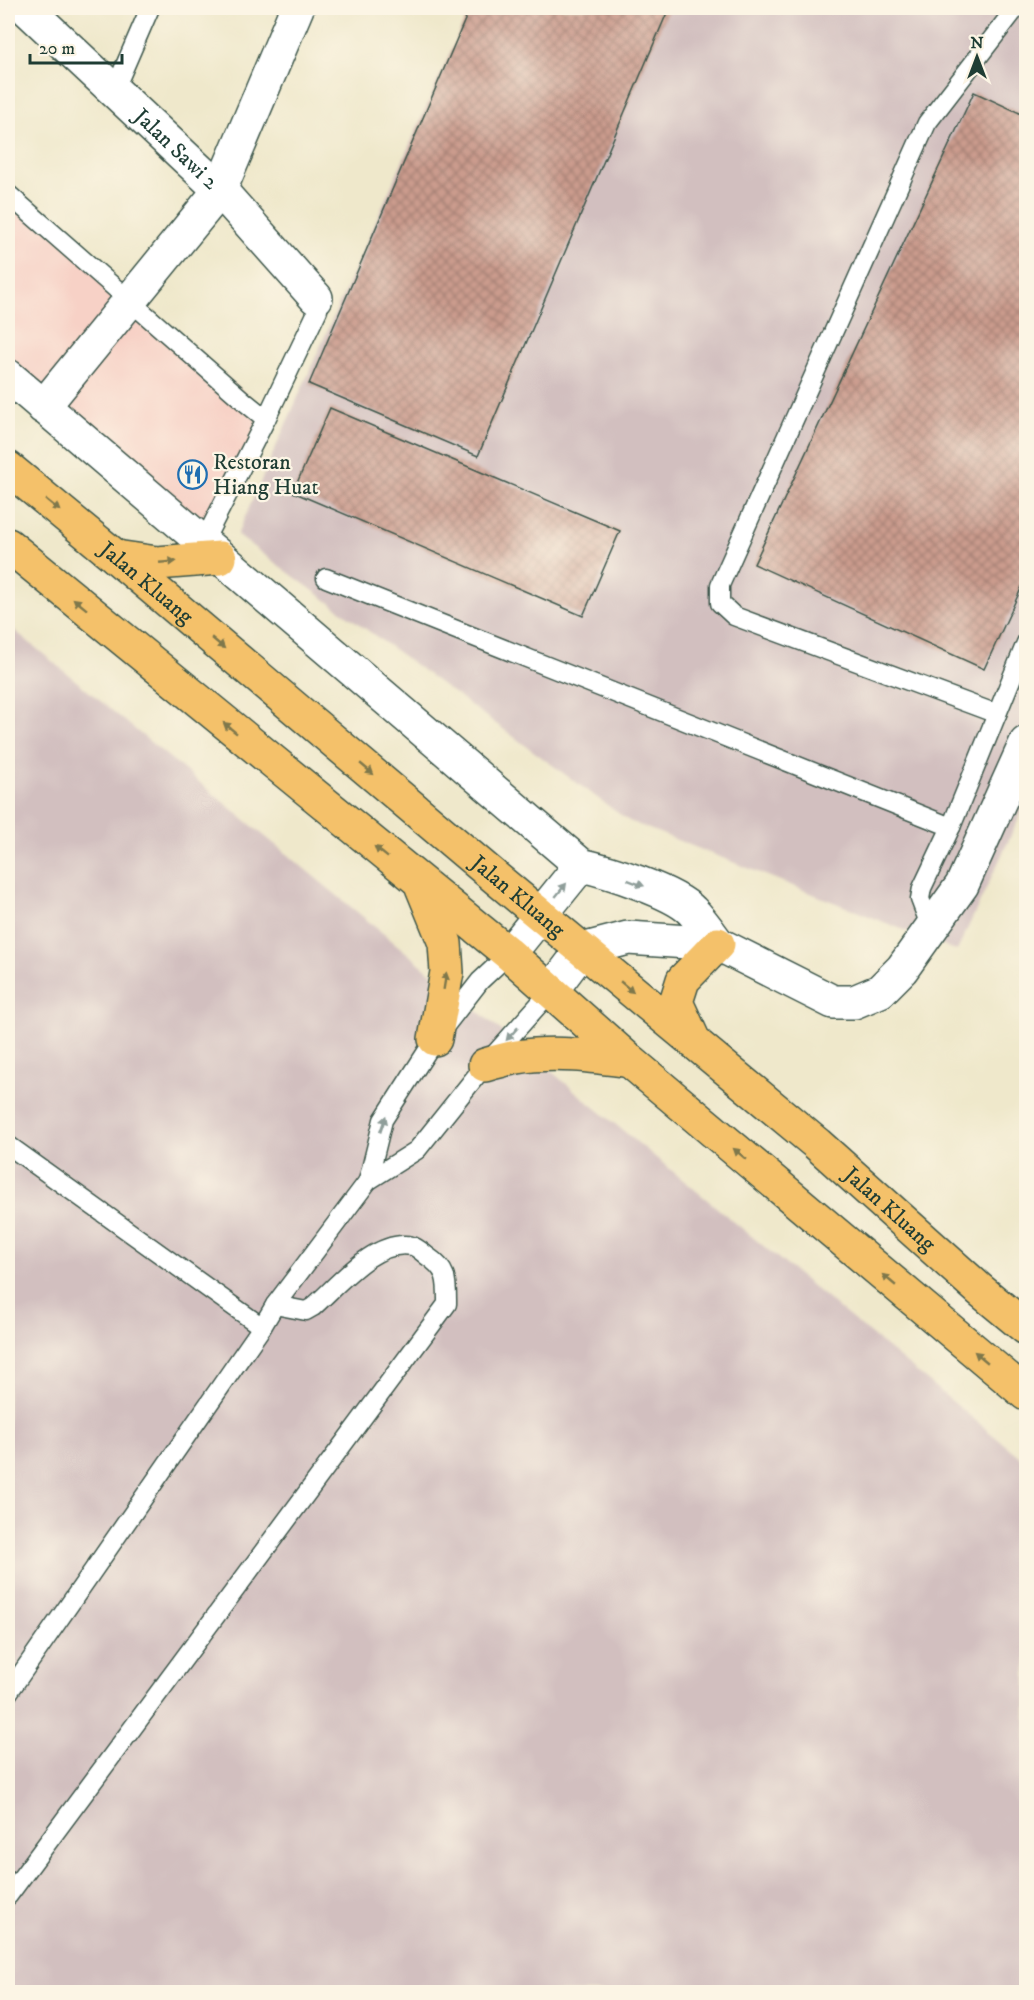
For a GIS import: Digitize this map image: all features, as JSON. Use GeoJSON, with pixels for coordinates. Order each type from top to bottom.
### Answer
{"type":"FeatureCollection","features":[{"type":"Feature","properties":{"kind":"highway","name":"Jalan Kluang"},"geometry":{"type":"LineString","coordinates":[[8,468],[117,557],[479,864],[817,1144],[980,1290],[1026,1328]]}},
{"type":"Feature","properties":{"kind":"highway"},"geometry":{"type":"LineString","coordinates":[[8,545],[509,954],[630,1061],[1026,1394]]}},
{"type":"Feature","properties":{"kind":"highway"},"geometry":{"type":"LineString","coordinates":[[117,557],[157,563],[212,551]]}},
{"type":"Feature","properties":{"kind":"highway"},"geometry":{"type":"LineString","coordinates":[[421,884],[445,943],[447,972],[435,1039]]}},
{"type":"Feature","properties":{"kind":"highway"},"geometry":{"type":"LineString","coordinates":[[696,1045],[676,1002],[683,980],[718,944]]}},
{"type":"Feature","properties":{"kind":"highway"},"geometry":{"type":"LineString","coordinates":[[484,1065],[517,1057],[547,1055],[578,1055],[630,1061]]}},
{"type":"Feature","properties":{"kind":"street","name":"Jalan Sawi 2"},"geometry":{"type":"LineString","coordinates":[[26,8],[220,190],[316,298]]}},
{"type":"Feature","properties":{"kind":"street"},"geometry":{"type":"LineString","coordinates":[[43,407],[220,190],[297,8]]}},
{"type":"Feature","properties":{"kind":"street"},"geometry":{"type":"LineString","coordinates":[[8,376],[581,865],[598,869],[675,898],[692,910],[718,944]]}},
{"type":"Feature","properties":{"kind":"street"},"geometry":{"type":"LineString","coordinates":[[550,991],[582,950],[628,938],[718,944],[833,1002],[854,1002],[880,991],[902,969],[962,885],[1026,743]]}},
{"type":"Feature","properties":{"kind":"street"},"geometry":{"type":"LineString","coordinates":[[509,954],[581,865]]}},
{"type":"Feature","properties":{"kind":"lane"},"geometry":{"type":"LineString","coordinates":[[114,91],[150,8]]}},
{"type":"Feature","properties":{"kind":"lane"},"geometry":{"type":"LineString","coordinates":[[997,714],[734,616],[720,603],[720,585],[927,123],[1016,8]]}},
{"type":"Feature","properties":{"kind":"lane"},"geometry":{"type":"LineString","coordinates":[[8,194],[266,419]]}},
{"type":"Feature","properties":{"kind":"lane"},"geometry":{"type":"LineString","coordinates":[[212,551],[266,419],[318,310],[316,298]]}},
{"type":"Feature","properties":{"kind":"lane"},"geometry":{"type":"LineString","coordinates":[[326,578],[951,827]]}},
{"type":"Feature","properties":{"kind":"lane"},"geometry":{"type":"LineString","coordinates":[[931,928],[920,899],[922,888],[951,827],[1026,643]]}},
{"type":"Feature","properties":{"kind":"lane"},"geometry":{"type":"LineString","coordinates":[[368,1181],[383,1120],[435,1039],[480,981],[509,954]]}},
{"type":"Feature","properties":{"kind":"lane"},"geometry":{"type":"LineString","coordinates":[[8,1693],[275,1305],[368,1181],[417,1150],[484,1065],[550,991]]}},
{"type":"Feature","properties":{"kind":"lane"},"geometry":{"type":"LineString","coordinates":[[8,1145],[262,1327]]}},
{"type":"Feature","properties":{"kind":"lane"},"geometry":{"type":"LineString","coordinates":[[8,1896],[447,1304],[447,1279],[440,1264],[414,1246],[390,1246],[370,1255],[306,1311],[275,1305]]}},
{"type":"Feature","properties":{"kind":"shaded area"},"geometry":{"type":"Polygon","coordinates":[[[470,8],[1026,8],[1026,803],[957,951],[629,821],[237,535],[470,8]]]}},
{"type":"Feature","properties":{"kind":"shaded area"},"geometry":{"type":"Polygon","coordinates":[[[8,186],[274,418],[213,539],[8,389],[8,186]]]}},
{"type":"Feature","properties":{"kind":"shaded area"},"geometry":{"type":"Polygon","coordinates":[[[8,625],[1026,1462],[1026,1992],[8,1992],[8,625]]]}},
{"type":"Feature","properties":{"kind":"building"},"geometry":{"type":"Polygon","coordinates":[[[470,8],[669,8],[478,456],[309,384],[470,8]]]}},
{"type":"Feature","properties":{"kind":"building"},"geometry":{"type":"Polygon","coordinates":[[[974,92],[1026,116],[1026,578],[984,669],[754,564],[974,92]]]}},
{"type":"Feature","properties":{"kind":"building"},"geometry":{"type":"Polygon","coordinates":[[[330,408],[620,531],[583,616],[293,492],[330,408]]]}},
{"type":"Feature","properties":{"kind":"place","name":"Restoran Hiang Huat"},"geometry":{"type":"Point","coordinates":[192,475]}}]}
